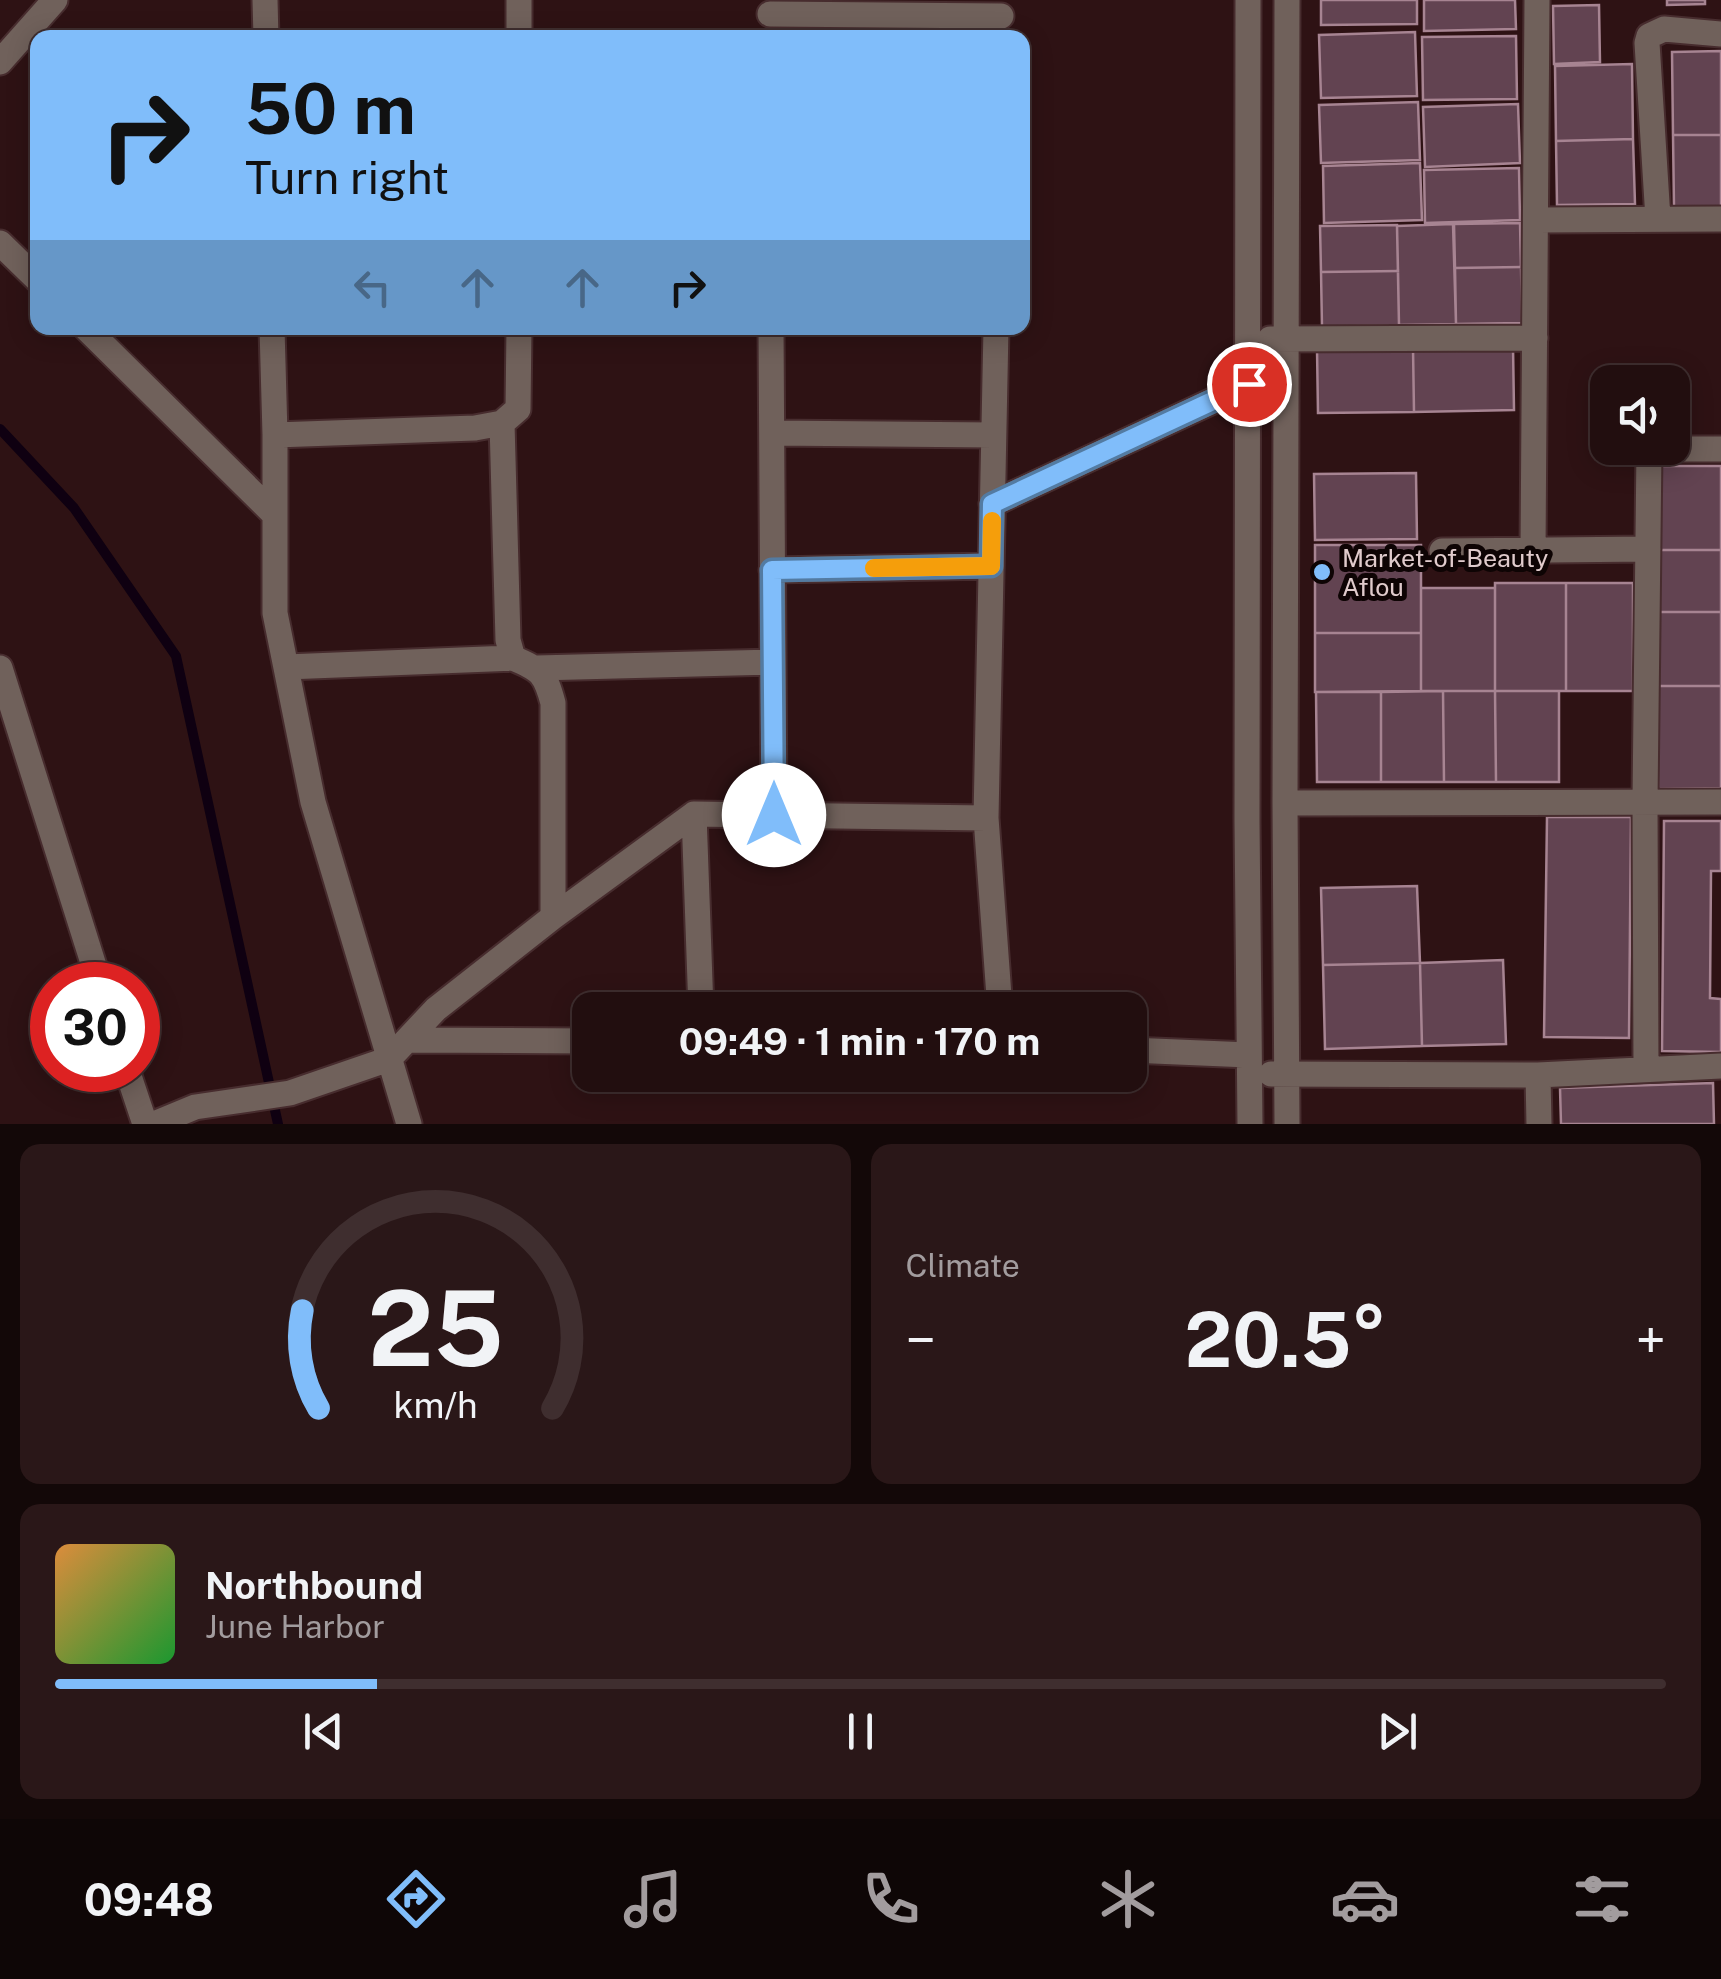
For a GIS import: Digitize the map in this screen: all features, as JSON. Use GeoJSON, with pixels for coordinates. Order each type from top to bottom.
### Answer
{"type":"FeatureCollection","features":[{"type":"Feature","properties":{"kind":"street"},"geometry":{"type":"LineString","coordinates":[[0,62],[54,0]]}},
{"type":"Feature","properties":{"kind":"street"},"geometry":{"type":"LineString","coordinates":[[265,0],[266,30]]}},
{"type":"Feature","properties":{"kind":"street"},"geometry":{"type":"LineString","coordinates":[[519,30],[520,0]]}},
{"type":"Feature","properties":{"kind":"street"},"geometry":{"type":"LineString","coordinates":[[1248,0],[1250,1124]]}},
{"type":"Feature","properties":{"kind":"street"},"geometry":{"type":"LineString","coordinates":[[1287,1124],[1288,0]]}},
{"type":"Feature","properties":{"kind":"street"},"geometry":{"type":"LineString","coordinates":[[1533,550],[1537,0]]}},
{"type":"Feature","properties":{"kind":"street"},"geometry":{"type":"LineString","coordinates":[[770,17],[1001,18]]}},
{"type":"Feature","properties":{"kind":"street"},"geometry":{"type":"LineString","coordinates":[[1658,219],[1646,43],[1649,36],[1664,30],[1721,34]]}},
{"type":"Feature","properties":{"kind":"street"},"geometry":{"type":"LineString","coordinates":[[1536,220],[1721,219]]}},
{"type":"Feature","properties":{"kind":"street"},"geometry":{"type":"LineString","coordinates":[[0,242],[30,272]]}},
{"type":"Feature","properties":{"kind":"street"},"geometry":{"type":"LineString","coordinates":[[93,335],[274,514]]}},
{"type":"Feature","properties":{"kind":"street"},"geometry":{"type":"LineString","coordinates":[[272,335],[275,613],[313,802],[398,1049],[408,1124]]}},
{"type":"Feature","properties":{"kind":"street"},"geometry":{"type":"LineString","coordinates":[[275,436],[475,428],[502,423],[518,409],[519,335]]}},
{"type":"Feature","properties":{"kind":"street"},"geometry":{"type":"LineString","coordinates":[[771,335],[774,815]]}},
{"type":"Feature","properties":{"kind":"street"},"geometry":{"type":"LineString","coordinates":[[996,335],[986,818],[999,992]]}},
{"type":"Feature","properties":{"kind":"street"},"geometry":{"type":"LineString","coordinates":[[1249,339],[1535,338]]}},
{"type":"Feature","properties":{"kind":"street"},"geometry":{"type":"LineString","coordinates":[[992,504],[1249,384]]}},
{"type":"Feature","properties":{"kind":"street"},"geometry":{"type":"LineString","coordinates":[[502,423],[508,640],[513,658]]}},
{"type":"Feature","properties":{"kind":"street"},"geometry":{"type":"LineString","coordinates":[[772,434],[994,435]]}},
{"type":"Feature","properties":{"kind":"street"},"geometry":{"type":"LineString","coordinates":[[1646,1069],[1648,449],[1721,449]]}},
{"type":"Feature","properties":{"kind":"street"},"geometry":{"type":"LineString","coordinates":[[1442,551],[1648,549]]}},
{"type":"Feature","properties":{"kind":"street"},"geometry":{"type":"LineString","coordinates":[[772,570],[991,566]]}},
{"type":"Feature","properties":{"kind":"street"},"geometry":{"type":"LineString","coordinates":[[286,668],[513,658],[537,668],[773,662]]}},
{"type":"Feature","properties":{"kind":"street"},"geometry":{"type":"LineString","coordinates":[[0,668],[93,962]]}},
{"type":"Feature","properties":{"kind":"street"},"geometry":{"type":"LineString","coordinates":[[537,668],[547,682],[552,703],[554,917]]}},
{"type":"Feature","properties":{"kind":"street"},"geometry":{"type":"LineString","coordinates":[[1285,802],[1721,802]]}},
{"type":"Feature","properties":{"kind":"street"},"geometry":{"type":"LineString","coordinates":[[398,1049],[436,1009],[694,814],[986,818]]}},
{"type":"Feature","properties":{"kind":"street"},"geometry":{"type":"LineString","coordinates":[[694,814],[700,992]]}},
{"type":"Feature","properties":{"kind":"street"},"geometry":{"type":"LineString","coordinates":[[154,1124],[196,1107],[290,1093],[398,1049],[572,1042]]}},
{"type":"Feature","properties":{"kind":"street"},"geometry":{"type":"LineString","coordinates":[[1147,1052],[1249,1064],[1286,1074],[1538,1075],[1721,1066]]}},
{"type":"Feature","properties":{"kind":"street"},"geometry":{"type":"LineString","coordinates":[[1538,1075],[1539,1124]]}},
{"type":"Feature","properties":{"kind":"street"},"geometry":{"type":"LineString","coordinates":[[135,1092],[144,1124]]}},
{"type":"Feature","properties":{"kind":"building"},"geometry":{"type":"Polygon","coordinates":[[[1321,0],[1417,0],[1417,24],[1321,25],[1321,0]]]}},
{"type":"Feature","properties":{"kind":"building"},"geometry":{"type":"Polygon","coordinates":[[[1424,0],[1515,0],[1516,29],[1424,31],[1424,0]]]}},
{"type":"Feature","properties":{"kind":"building"},"geometry":{"type":"Polygon","coordinates":[[[1667,0],[1705,0],[1705,4],[1667,5],[1667,0]]]}},
{"type":"Feature","properties":{"kind":"building"},"geometry":{"type":"Polygon","coordinates":[[[1599,5],[1600,62],[1554,64],[1553,6],[1599,5]]]}},
{"type":"Feature","properties":{"kind":"building"},"geometry":{"type":"Polygon","coordinates":[[[1415,32],[1417,96],[1321,98],[1319,35],[1415,32]]]}},
{"type":"Feature","properties":{"kind":"building"},"geometry":{"type":"Polygon","coordinates":[[[1516,36],[1517,99],[1423,100],[1422,37],[1516,36]]]}},
{"type":"Feature","properties":{"kind":"building"},"geometry":{"type":"Polygon","coordinates":[[[1721,51],[1721,135],[1673,135],[1672,52],[1721,51]]]}},
{"type":"Feature","properties":{"kind":"building"},"geometry":{"type":"Polygon","coordinates":[[[1632,64],[1633,139],[1556,141],[1555,66],[1632,64]]]}},
{"type":"Feature","properties":{"kind":"building"},"geometry":{"type":"Polygon","coordinates":[[[1418,102],[1420,160],[1321,163],[1319,105],[1418,102]]]}},
{"type":"Feature","properties":{"kind":"building"},"geometry":{"type":"Polygon","coordinates":[[[1518,104],[1520,163],[1425,167],[1423,107],[1518,104]]]}},
{"type":"Feature","properties":{"kind":"building"},"geometry":{"type":"Polygon","coordinates":[[[1673,135],[1721,135],[1721,206],[1674,207],[1673,135]]]}},
{"type":"Feature","properties":{"kind":"building"},"geometry":{"type":"Polygon","coordinates":[[[1633,139],[1635,204],[1557,205],[1556,141],[1633,139]]]}},
{"type":"Feature","properties":{"kind":"building"},"geometry":{"type":"Polygon","coordinates":[[[1420,163],[1422,220],[1324,223],[1323,166],[1420,163]]]}},
{"type":"Feature","properties":{"kind":"building"},"geometry":{"type":"Polygon","coordinates":[[[1519,168],[1520,220],[1425,223],[1424,170],[1519,168]]]}},
{"type":"Feature","properties":{"kind":"building"},"geometry":{"type":"Polygon","coordinates":[[[1520,223],[1521,267],[1455,268],[1454,224],[1520,223]]]}},
{"type":"Feature","properties":{"kind":"building"},"geometry":{"type":"Polygon","coordinates":[[[1453,224],[1456,324],[1399,325],[1397,226],[1453,224]]]}},
{"type":"Feature","properties":{"kind":"building"},"geometry":{"type":"Polygon","coordinates":[[[1397,225],[1398,271],[1321,272],[1320,226],[1397,225]]]}},
{"type":"Feature","properties":{"kind":"building"},"geometry":{"type":"Polygon","coordinates":[[[1521,267],[1522,323],[1456,324],[1455,268],[1521,267]]]}},
{"type":"Feature","properties":{"kind":"building"},"geometry":{"type":"Polygon","coordinates":[[[1398,271],[1399,325],[1322,327],[1321,272],[1398,271]]]}},
{"type":"Feature","properties":{"kind":"building"},"geometry":{"type":"Polygon","coordinates":[[[1513,346],[1514,410],[1414,412],[1413,348],[1513,346]]]}},
{"type":"Feature","properties":{"kind":"building"},"geometry":{"type":"Polygon","coordinates":[[[1413,348],[1414,412],[1318,413],[1317,349],[1413,348]]]}},
{"type":"Feature","properties":{"kind":"building"},"geometry":{"type":"Polygon","coordinates":[[[1656,466],[1721,466],[1721,550],[1656,550],[1656,466]]]}},
{"type":"Feature","properties":{"kind":"building"},"geometry":{"type":"Polygon","coordinates":[[[1416,473],[1417,539],[1315,540],[1314,474],[1416,473]]]}},
{"type":"Feature","properties":{"kind":"building"},"geometry":{"type":"Polygon","coordinates":[[[1315,545],[1421,545],[1421,633],[1315,633],[1315,545]]]}},
{"type":"Feature","properties":{"kind":"building"},"geometry":{"type":"Polygon","coordinates":[[[1656,550],[1721,550],[1721,612],[1657,612],[1656,550]]]}},
{"type":"Feature","properties":{"kind":"building"},"geometry":{"type":"Polygon","coordinates":[[[1495,583],[1566,583],[1566,691],[1495,691],[1495,583]]]}},
{"type":"Feature","properties":{"kind":"building"},"geometry":{"type":"Polygon","coordinates":[[[1566,583],[1633,583],[1633,691],[1566,691],[1566,583]]]}},
{"type":"Feature","properties":{"kind":"building"},"geometry":{"type":"Polygon","coordinates":[[[1421,588],[1495,588],[1495,691],[1421,691],[1421,588]]]}},
{"type":"Feature","properties":{"kind":"building"},"geometry":{"type":"Polygon","coordinates":[[[1657,612],[1721,612],[1721,686],[1657,686],[1657,612]]]}},
{"type":"Feature","properties":{"kind":"building"},"geometry":{"type":"Polygon","coordinates":[[[1315,633],[1421,633],[1421,691],[1315,692],[1315,633]]]}},
{"type":"Feature","properties":{"kind":"building"},"geometry":{"type":"Polygon","coordinates":[[[1657,686],[1721,686],[1721,788],[1658,789],[1657,686]]]}},
{"type":"Feature","properties":{"kind":"building"},"geometry":{"type":"Polygon","coordinates":[[[1443,691],[1444,782],[1381,782],[1381,692],[1443,691]]]}},
{"type":"Feature","properties":{"kind":"building"},"geometry":{"type":"Polygon","coordinates":[[[1443,691],[1495,691],[1496,782],[1444,782],[1443,691]]]}},
{"type":"Feature","properties":{"kind":"building"},"geometry":{"type":"Polygon","coordinates":[[[1495,691],[1559,691],[1559,782],[1496,782],[1495,691]]]}},
{"type":"Feature","properties":{"kind":"building"},"geometry":{"type":"Polygon","coordinates":[[[1316,692],[1381,692],[1381,782],[1317,782],[1316,692]]]}},
{"type":"Feature","properties":{"kind":"building"},"geometry":{"type":"Polygon","coordinates":[[[1547,817],[1631,817],[1629,1038],[1544,1037],[1547,817]]]}},
{"type":"Feature","properties":{"kind":"building"},"geometry":{"type":"Polygon","coordinates":[[[1664,821],[1721,821],[1721,871],[1711,871],[1710,998],[1721,999],[1721,1052],[1662,1051],[1664,821]]]}},
{"type":"Feature","properties":{"kind":"building"},"geometry":{"type":"Polygon","coordinates":[[[1417,886],[1420,963],[1323,965],[1321,888],[1417,886]]]}},
{"type":"Feature","properties":{"kind":"building"},"geometry":{"type":"Polygon","coordinates":[[[1503,960],[1506,1044],[1422,1046],[1420,963],[1503,960]]]}},
{"type":"Feature","properties":{"kind":"building"},"geometry":{"type":"Polygon","coordinates":[[[1420,963],[1422,1046],[1325,1049],[1323,965],[1420,963]]]}},
{"type":"Feature","properties":{"kind":"building"},"geometry":{"type":"Polygon","coordinates":[[[1713,1083],[1714,1124],[1561,1124],[1560,1088],[1713,1083]]]}},
{"type":"Feature","properties":{"kind":"waterway"},"geometry":{"type":"LineString","coordinates":[[0,429],[74,508],[176,656],[278,1124]]}},
{"type":"Feature","properties":{"kind":"slow traffic"},"geometry":{"type":"LineString","coordinates":[[874,568],[991,566],[992,521]]}},
{"type":"Feature","properties":{"kind":"place","name":"Market-of-Beauty Aflou"},"geometry":{"type":"Point","coordinates":[1322,572]}},
{"type":"Feature","properties":{"kind":"route"},"geometry":{"type":"LineString","coordinates":[[774,815],[772,570],[991,566],[992,504],[1249,384]]}}]}
